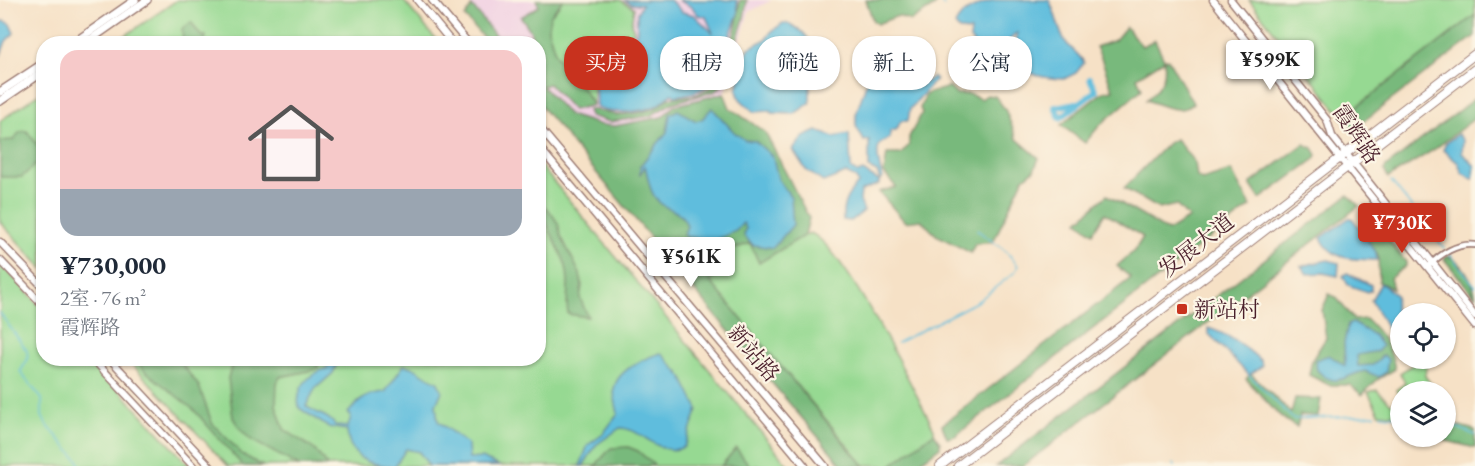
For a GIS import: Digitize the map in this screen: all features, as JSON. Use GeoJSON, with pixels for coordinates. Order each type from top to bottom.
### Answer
{"type":"FeatureCollection","features":[{"type":"Feature","properties":{"kind":"main road"},"geometry":{"type":"LineString","coordinates":[[83,36],[135,0]]}},
{"type":"Feature","properties":{"kind":"main road"},"geometry":{"type":"LineString","coordinates":[[95,36],[147,0]]}},
{"type":"Feature","properties":{"kind":"main road","name":"发展大道"},"geometry":{"type":"LineString","coordinates":[[940,466],[1475,54]]}},
{"type":"Feature","properties":{"kind":"main road"},"geometry":{"type":"LineString","coordinates":[[0,92],[36,68]]}},
{"type":"Feature","properties":{"kind":"main road","name":"发展大道"},"geometry":{"type":"LineString","coordinates":[[958,466],[1475,69]]}},
{"type":"Feature","properties":{"kind":"main road"},"geometry":{"type":"LineString","coordinates":[[0,101],[36,76]]}},
{"type":"Feature","properties":{"kind":"street"},"geometry":{"type":"LineString","coordinates":[[417,0],[446,36]]}},
{"type":"Feature","properties":{"kind":"street"},"geometry":{"type":"LineString","coordinates":[[432,0],[462,36]]}},
{"type":"Feature","properties":{"kind":"street","name":"霞辉路"},"geometry":{"type":"LineString","coordinates":[[1213,0],[1475,316]]}},
{"type":"Feature","properties":{"kind":"street","name":"霞辉路"},"geometry":{"type":"LineString","coordinates":[[1232,0],[1327,120],[1342,156]]}},
{"type":"Feature","properties":{"kind":"street","name":"新站路"},"geometry":{"type":"LineString","coordinates":[[546,135],[825,466]]}},
{"type":"Feature","properties":{"kind":"street","name":"新站路"},"geometry":{"type":"LineString","coordinates":[[546,156],[805,466]]}},
{"type":"Feature","properties":{"kind":"street"},"geometry":{"type":"LineString","coordinates":[[0,242],[36,280]]}},
{"type":"Feature","properties":{"kind":"street"},"geometry":{"type":"LineString","coordinates":[[1430,264],[1457,247],[1475,245]]}},
{"type":"Feature","properties":{"kind":"street"},"geometry":{"type":"LineString","coordinates":[[0,260],[36,298]]}},
{"type":"Feature","properties":{"kind":"street","name":"霞辉路"},"geometry":{"type":"LineString","coordinates":[[1430,264],[1475,326]]}},
{"type":"Feature","properties":{"kind":"street"},"geometry":{"type":"LineString","coordinates":[[99,366],[193,466]]}},
{"type":"Feature","properties":{"kind":"street"},"geometry":{"type":"LineString","coordinates":[[116,366],[210,466]]}},
{"type":"Feature","properties":{"kind":"shaded area"},"geometry":{"type":"Polygon","coordinates":[[[467,0],[772,0],[749,12],[742,36],[660,36],[660,90],[725,90],[724,93],[670,109],[662,117],[615,126],[601,125],[569,115],[546,90],[546,36],[495,36],[467,0]]]}},
{"type":"Feature","properties":{"kind":"green space"},"geometry":{"type":"Polygon","coordinates":[[[177,0],[403,0],[433,36],[125,36],[177,0]]]}},
{"type":"Feature","properties":{"kind":"green space"},"geometry":{"type":"Polygon","coordinates":[[[536,0],[563,0],[550,16],[548,29],[556,56],[564,64],[564,90],[583,90],[593,105],[573,110],[549,84],[546,85],[546,36],[532,36],[521,17],[539,6],[536,0]]]}},
{"type":"Feature","properties":{"kind":"green space"},"geometry":{"type":"Polygon","coordinates":[[[563,0],[620,0],[634,8],[631,24],[634,30],[631,36],[564,36],[564,64],[556,56],[548,29],[550,16],[563,0]]]}},
{"type":"Feature","properties":{"kind":"green space"},"geometry":{"type":"Polygon","coordinates":[[[740,0],[747,0],[739,36],[733,36],[740,0]]]}},
{"type":"Feature","properties":{"kind":"green space"},"geometry":{"type":"Polygon","coordinates":[[[866,0],[933,0],[936,5],[911,21],[898,16],[877,24],[873,21],[866,0]]]}},
{"type":"Feature","properties":{"kind":"green space"},"geometry":{"type":"Polygon","coordinates":[[[1249,0],[1475,0],[1475,15],[1354,109],[1347,123],[1249,0]]]}},
{"type":"Feature","properties":{"kind":"green space"},"geometry":{"type":"Polygon","coordinates":[[[472,6],[496,36],[482,36],[465,17],[472,6]]]}},
{"type":"Feature","properties":{"kind":"green space"},"geometry":{"type":"Polygon","coordinates":[[[1475,15],[1475,36],[1352,130],[1349,127],[1348,118],[1354,109],[1475,15]]]}},
{"type":"Feature","properties":{"kind":"green space"},"geometry":{"type":"Polygon","coordinates":[[[191,22],[201,36],[182,36],[182,29],[191,22]]]}},
{"type":"Feature","properties":{"kind":"green space"},"geometry":{"type":"Polygon","coordinates":[[[1126,27],[1142,46],[1155,40],[1164,59],[1168,59],[1193,103],[1188,107],[1177,109],[1146,100],[1161,82],[1164,60],[1137,77],[1142,89],[1100,125],[1085,143],[1061,125],[1103,92],[1113,90],[1096,47],[1115,40],[1126,27]]]}},
{"type":"Feature","properties":{"kind":"green space"},"geometry":{"type":"Polygon","coordinates":[[[948,87],[948,90],[956,94],[969,94],[981,99],[987,95],[995,96],[1005,109],[1017,139],[1039,158],[1034,170],[1023,179],[993,242],[975,244],[971,253],[936,235],[921,220],[905,222],[879,192],[896,187],[884,173],[887,154],[901,154],[909,145],[909,137],[922,113],[920,108],[926,94],[948,87]]]}},
{"type":"Feature","properties":{"kind":"green space"},"geometry":{"type":"Polygon","coordinates":[[[546,90],[569,115],[601,125],[615,126],[662,117],[674,106],[724,93],[730,108],[765,132],[809,218],[805,235],[759,263],[750,243],[715,256],[716,277],[710,281],[753,333],[737,341],[546,112],[546,90]]]}},
{"type":"Feature","properties":{"kind":"green space"},"geometry":{"type":"Polygon","coordinates":[[[583,90],[593,90],[593,105],[583,90]]]}},
{"type":"Feature","properties":{"kind":"green space"},"geometry":{"type":"Polygon","coordinates":[[[706,90],[717,90],[672,103],[650,116],[610,122],[590,116],[588,110],[617,115],[638,113],[654,109],[670,98],[696,95],[706,90]]]}},
{"type":"Feature","properties":{"kind":"green space"},"geometry":{"type":"Polygon","coordinates":[[[36,96],[36,261],[0,222],[0,121],[36,96]]]}},
{"type":"Feature","properties":{"kind":"green space"},"geometry":{"type":"Polygon","coordinates":[[[1475,98],[1475,118],[1435,149],[1388,178],[1384,170],[1386,167],[1475,98]]]}},
{"type":"Feature","properties":{"kind":"green space"},"geometry":{"type":"Polygon","coordinates":[[[27,131],[36,143],[36,164],[22,177],[0,177],[0,141],[13,140],[20,132],[27,131]]]}},
{"type":"Feature","properties":{"kind":"green space"},"geometry":{"type":"Polygon","coordinates":[[[1176,139],[1195,163],[1197,177],[1202,180],[1231,171],[1251,206],[955,436],[947,438],[942,425],[1131,278],[1117,266],[1135,250],[1143,237],[1105,213],[1093,233],[1078,221],[1107,195],[1168,231],[1189,218],[1176,205],[1159,209],[1124,188],[1168,143],[1176,139]]]}},
{"type":"Feature","properties":{"kind":"green space"},"geometry":{"type":"Polygon","coordinates":[[[1304,144],[1313,148],[1317,155],[1315,159],[1260,199],[1250,184],[1304,144]]]}},
{"type":"Feature","properties":{"kind":"green space"},"geometry":{"type":"Polygon","coordinates":[[[546,172],[789,466],[228,466],[134,366],[546,366],[546,172]]]}},
{"type":"Feature","properties":{"kind":"green space"},"geometry":{"type":"Polygon","coordinates":[[[1348,195],[1359,206],[1023,466],[996,466],[1348,195]]]}},
{"type":"Feature","properties":{"kind":"green space"},"geometry":{"type":"Polygon","coordinates":[[[546,208],[558,223],[561,236],[580,274],[582,286],[580,298],[588,317],[568,314],[568,280],[560,251],[546,222],[546,208]]]}},
{"type":"Feature","properties":{"kind":"green space"},"geometry":{"type":"Polygon","coordinates":[[[1374,222],[1406,262],[1406,266],[1390,278],[1393,289],[1379,282],[1378,255],[1362,232],[1374,222]]]}},
{"type":"Feature","properties":{"kind":"green space"},"geometry":{"type":"Polygon","coordinates":[[[810,233],[824,243],[859,290],[934,429],[934,433],[890,466],[864,465],[709,281],[716,277],[715,256],[750,243],[759,263],[789,243],[810,233]]]}},
{"type":"Feature","properties":{"kind":"green space"},"geometry":{"type":"Polygon","coordinates":[[[1446,256],[1462,266],[1473,285],[1475,297],[1444,259],[1446,256]]]}},
{"type":"Feature","properties":{"kind":"green space"},"geometry":{"type":"Polygon","coordinates":[[[0,263],[36,302],[36,366],[97,366],[190,466],[0,466],[0,263]]]}},
{"type":"Feature","properties":{"kind":"green space"},"geometry":{"type":"Polygon","coordinates":[[[1329,294],[1336,297],[1354,320],[1366,319],[1381,336],[1390,353],[1390,369],[1395,369],[1377,380],[1362,395],[1350,385],[1329,385],[1309,375],[1312,360],[1326,338],[1322,310],[1329,294]]]}},
{"type":"Feature","properties":{"kind":"green space"},"geometry":{"type":"Polygon","coordinates":[[[759,340],[865,466],[843,466],[742,348],[759,340]]]}},
{"type":"Feature","properties":{"kind":"green space"},"geometry":{"type":"Polygon","coordinates":[[[140,366],[183,366],[199,386],[212,423],[243,455],[263,466],[243,466],[194,410],[140,366]]]}},
{"type":"Feature","properties":{"kind":"green space"},"geometry":{"type":"Polygon","coordinates":[[[318,366],[314,370],[280,377],[277,383],[276,405],[284,429],[315,450],[328,466],[299,466],[251,440],[241,430],[233,418],[228,378],[231,367],[318,366]]]}},
{"type":"Feature","properties":{"kind":"green space"},"geometry":{"type":"Polygon","coordinates":[[[1406,369],[1426,369],[1425,376],[1429,381],[1404,381],[1400,373],[1406,369]]]}},
{"type":"Feature","properties":{"kind":"green space"},"geometry":{"type":"Polygon","coordinates":[[[1251,374],[1291,413],[1295,398],[1321,399],[1318,416],[1300,415],[1297,427],[1290,423],[1276,412],[1246,379],[1251,374]]]}},
{"type":"Feature","properties":{"kind":"green space"},"geometry":{"type":"Polygon","coordinates":[[[1377,390],[1390,403],[1390,414],[1379,413],[1368,392],[1377,390]]]}},
{"type":"Feature","properties":{"kind":"green space"},"geometry":{"type":"Polygon","coordinates":[[[1456,426],[1475,430],[1475,448],[1456,443],[1456,426]]]}},
{"type":"Feature","properties":{"kind":"green space"},"geometry":{"type":"Polygon","coordinates":[[[934,433],[940,442],[940,447],[915,466],[890,466],[934,433]]]}},
{"type":"Feature","properties":{"kind":"green space"},"geometry":{"type":"Polygon","coordinates":[[[628,447],[638,451],[655,466],[595,466],[611,448],[628,447]]]}},
{"type":"Feature","properties":{"kind":"green space"},"geometry":{"type":"Polygon","coordinates":[[[736,448],[750,466],[721,466],[736,448]]]}},
{"type":"Feature","properties":{"kind":"water"},"geometry":{"type":"Polygon","coordinates":[[[625,0],[670,0],[682,12],[694,15],[713,33],[706,17],[698,15],[692,7],[678,0],[737,0],[738,14],[730,36],[660,36],[660,90],[700,90],[675,96],[672,94],[656,106],[643,110],[616,112],[596,106],[595,90],[648,90],[648,36],[635,36],[637,13],[642,4],[631,4],[625,0]]]}},
{"type":"Feature","properties":{"kind":"water"},"geometry":{"type":"Polygon","coordinates":[[[993,0],[1049,0],[1063,38],[1084,63],[1076,73],[1064,79],[1032,74],[1032,36],[1017,36],[1017,33],[1014,36],[970,36],[971,31],[959,30],[955,25],[958,20],[976,6],[993,0]]]}},
{"type":"Feature","properties":{"kind":"water"},"geometry":{"type":"Polygon","coordinates":[[[0,22],[10,24],[14,33],[6,41],[0,57],[0,22]]]}},
{"type":"Feature","properties":{"kind":"water"},"geometry":{"type":"Polygon","coordinates":[[[783,23],[790,24],[806,36],[768,36],[783,23]]]}},
{"type":"Feature","properties":{"kind":"water"},"geometry":{"type":"Polygon","coordinates":[[[756,44],[756,90],[810,90],[810,103],[794,114],[754,112],[740,99],[737,91],[744,90],[744,59],[749,48],[756,44]]]}},
{"type":"Feature","properties":{"kind":"water"},"geometry":{"type":"Polygon","coordinates":[[[864,90],[926,90],[910,109],[908,121],[901,121],[896,130],[890,131],[890,138],[879,146],[878,160],[883,178],[880,180],[877,172],[869,168],[869,140],[864,141],[856,126],[856,114],[864,90]]]}},
{"type":"Feature","properties":{"kind":"water"},"geometry":{"type":"Polygon","coordinates":[[[712,108],[734,132],[745,140],[755,141],[773,157],[778,179],[791,197],[793,225],[773,248],[753,245],[744,236],[746,228],[743,223],[736,231],[715,240],[686,237],[684,234],[687,226],[681,216],[655,197],[645,166],[640,174],[640,166],[667,132],[670,114],[678,110],[696,121],[702,119],[712,108]]]}},
{"type":"Feature","properties":{"kind":"water"},"geometry":{"type":"Polygon","coordinates":[[[817,131],[834,137],[849,134],[851,168],[858,173],[863,171],[879,181],[879,184],[861,191],[860,201],[864,211],[851,221],[843,220],[843,209],[848,196],[858,184],[856,178],[846,173],[823,182],[806,170],[793,150],[803,137],[817,131]]]}},
{"type":"Feature","properties":{"kind":"water"},"geometry":{"type":"Polygon","coordinates":[[[1458,134],[1463,140],[1462,153],[1475,166],[1473,179],[1462,173],[1458,163],[1443,150],[1446,143],[1458,134]]]}},
{"type":"Feature","properties":{"kind":"water"},"geometry":{"type":"Polygon","coordinates":[[[1352,218],[1376,252],[1377,260],[1345,258],[1326,246],[1321,238],[1352,218]]]}},
{"type":"Feature","properties":{"kind":"water"},"geometry":{"type":"Polygon","coordinates":[[[1328,260],[1339,263],[1338,276],[1323,273],[1307,274],[1301,266],[1328,260]]]}},
{"type":"Feature","properties":{"kind":"water"},"geometry":{"type":"Polygon","coordinates":[[[1347,273],[1371,285],[1371,290],[1367,292],[1348,285],[1343,276],[1347,273]]]}},
{"type":"Feature","properties":{"kind":"water"},"geometry":{"type":"Polygon","coordinates":[[[1381,283],[1396,295],[1395,303],[1390,303],[1390,333],[1371,300],[1381,283]]]}},
{"type":"Feature","properties":{"kind":"water"},"geometry":{"type":"Polygon","coordinates":[[[1353,323],[1374,335],[1382,346],[1378,351],[1357,355],[1358,366],[1373,365],[1383,355],[1388,359],[1386,372],[1379,377],[1365,371],[1341,380],[1330,379],[1317,370],[1315,360],[1329,355],[1345,366],[1344,343],[1348,324],[1353,323]]]}},
{"type":"Feature","properties":{"kind":"water"},"geometry":{"type":"Polygon","coordinates":[[[1208,328],[1230,337],[1243,346],[1261,361],[1262,366],[1249,375],[1208,333],[1208,328]]]}},
{"type":"Feature","properties":{"kind":"water"},"geometry":{"type":"Polygon","coordinates":[[[661,353],[681,375],[698,409],[684,447],[675,450],[667,449],[628,429],[620,428],[596,445],[583,466],[580,466],[588,445],[602,435],[618,414],[614,390],[620,376],[632,366],[661,353]]]}},
{"type":"Feature","properties":{"kind":"water"},"geometry":{"type":"Polygon","coordinates":[[[328,366],[336,366],[333,373],[315,389],[306,406],[330,419],[336,426],[348,427],[351,416],[348,413],[356,404],[364,398],[385,392],[403,366],[409,366],[437,381],[442,391],[436,405],[438,421],[468,445],[469,459],[481,458],[500,466],[429,466],[419,452],[406,449],[395,466],[370,463],[357,455],[352,448],[347,430],[328,427],[299,408],[299,394],[305,382],[314,374],[328,366]]]}},
{"type":"Feature","properties":{"kind":"waterway"},"geometry":{"type":"LineString","coordinates":[[939,0],[944,6]]}},
{"type":"Feature","properties":{"kind":"waterway"},"geometry":{"type":"LineString","coordinates":[[1077,103],[1055,107],[1060,118],[1096,91],[1090,79]]}},
{"type":"Feature","properties":{"kind":"waterway"},"geometry":{"type":"LineString","coordinates":[[1391,181],[1444,248]]}},
{"type":"Feature","properties":{"kind":"waterway"},"geometry":{"type":"LineString","coordinates":[[897,343],[978,301],[1015,272],[1018,266],[1007,252],[977,230]]}},
{"type":"Feature","properties":{"kind":"waterway"},"geometry":{"type":"LineString","coordinates":[[1449,253],[1475,286]]}},
{"type":"Feature","properties":{"kind":"waterway"},"geometry":{"type":"LineString","coordinates":[[0,313],[27,351],[28,359],[20,372],[42,399],[42,416],[46,424],[78,460],[80,466]]}},
{"type":"Feature","properties":{"kind":"waterway"},"geometry":{"type":"LineString","coordinates":[[1249,375],[1293,419],[1375,415]]}},
{"type":"Feature","properties":{"kind":"waterway"},"geometry":{"type":"LineString","coordinates":[[1381,415],[1390,416]]}},
{"type":"Feature","properties":{"kind":"waterway"},"geometry":{"type":"LineString","coordinates":[[1456,427],[1475,435]]}},
{"type":"Feature","properties":{"kind":"place","name":"新站村"},"geometry":{"type":"Point","coordinates":[1182,309]}}]}
